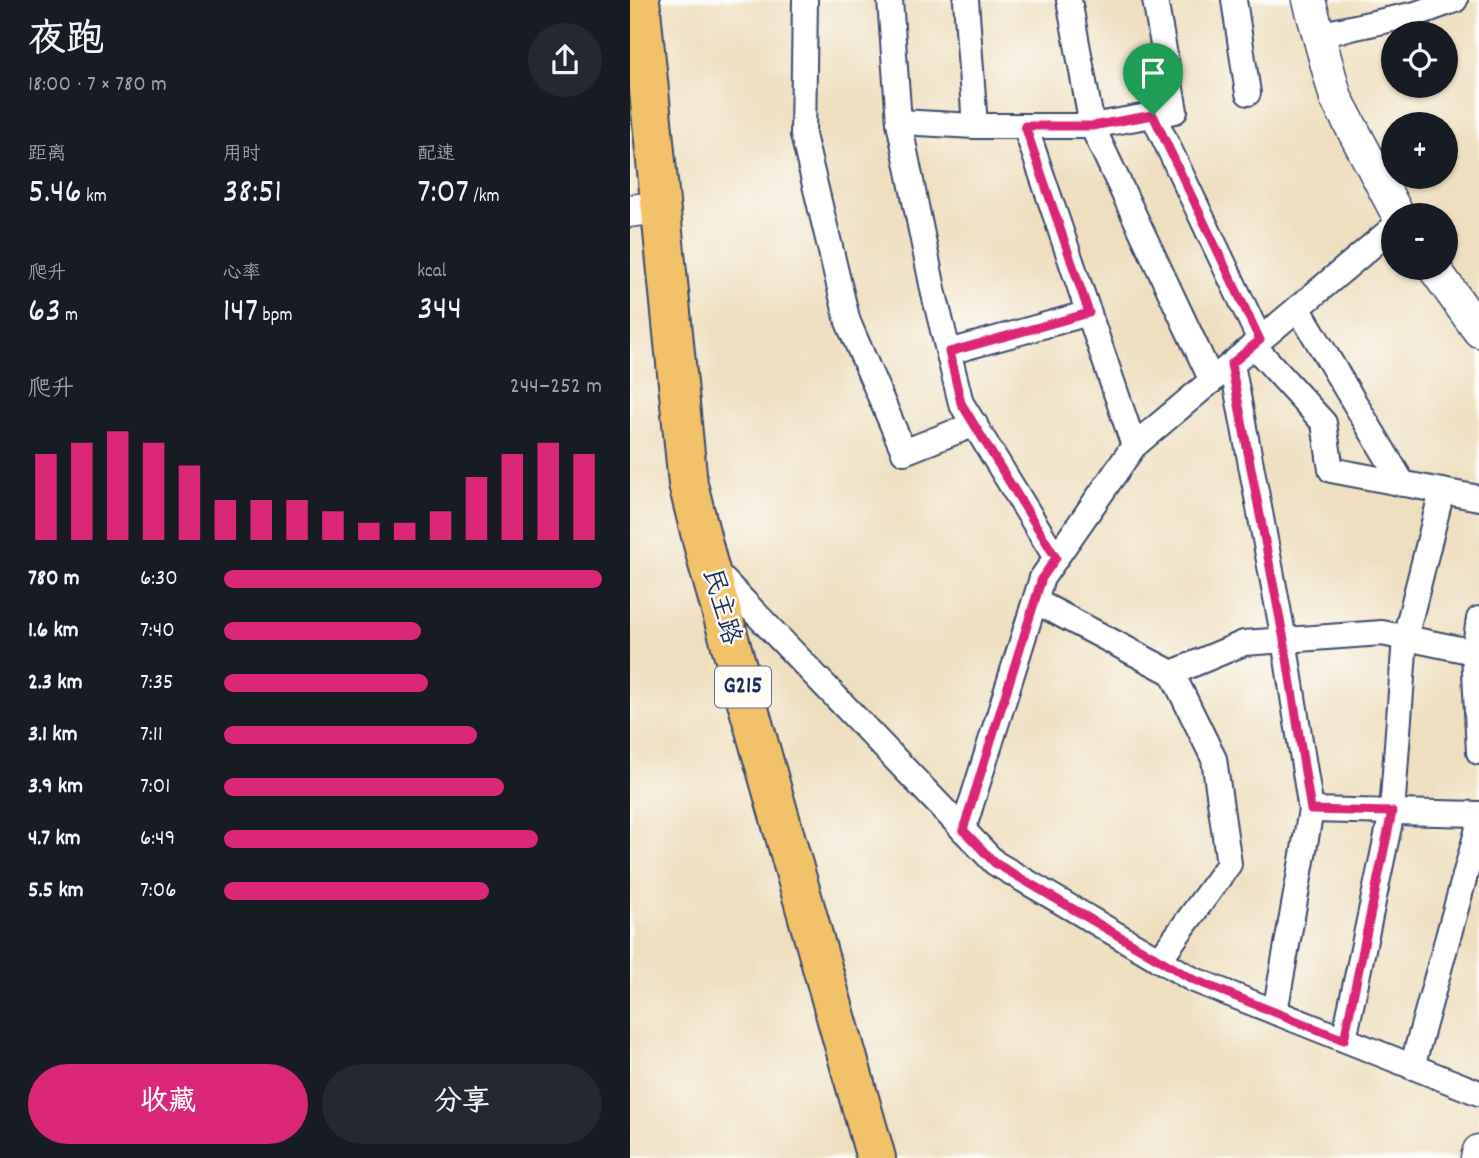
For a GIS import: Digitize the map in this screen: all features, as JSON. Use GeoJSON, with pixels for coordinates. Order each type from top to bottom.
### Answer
{"type":"FeatureCollection","features":[{"type":"Feature","properties":{"kind":"highway","name":"G215"},"geometry":{"type":"LineString","coordinates":[[640,0],[646,209]]}},
{"type":"Feature","properties":{"kind":"highway","name":"民主路"},"geometry":{"type":"LineString","coordinates":[[646,209],[688,484],[708,564],[876,1158]]}},
{"type":"Feature","properties":{"kind":"street"},"geometry":{"type":"LineString","coordinates":[[805,0],[803,135],[848,322],[904,452],[975,424]]}},
{"type":"Feature","properties":{"kind":"street"},"geometry":{"type":"LineString","coordinates":[[890,0],[899,122],[934,293],[961,403],[1056,558]]}},
{"type":"Feature","properties":{"kind":"street"},"geometry":{"type":"LineString","coordinates":[[966,0],[975,125]]}},
{"type":"Feature","properties":{"kind":"street"},"geometry":{"type":"LineString","coordinates":[[1069,0],[1092,126],[1212,380]]}},
{"type":"Feature","properties":{"kind":"street"},"geometry":{"type":"LineString","coordinates":[[899,122],[1092,126],[1175,111],[1155,0]]}},
{"type":"Feature","properties":{"kind":"street"},"geometry":{"type":"LineString","coordinates":[[1234,0],[1248,93]]}},
{"type":"Feature","properties":{"kind":"street"},"geometry":{"type":"LineString","coordinates":[[1309,0],[1336,98],[1392,203]]}},
{"type":"Feature","properties":{"kind":"street"},"geometry":{"type":"LineString","coordinates":[[1318,35],[1415,7],[1455,0]]}},
{"type":"Feature","properties":{"kind":"street"},"geometry":{"type":"LineString","coordinates":[[1153,115],[1256,343],[1324,423],[1331,470],[1479,498]]}},
{"type":"Feature","properties":{"kind":"street"},"geometry":{"type":"LineString","coordinates":[[1025,126],[1135,446]]}},
{"type":"Feature","properties":{"kind":"street"},"geometry":{"type":"LineString","coordinates":[[963,830],[1042,578],[1135,446],[1381,238]]}},
{"type":"Feature","properties":{"kind":"street"},"geometry":{"type":"LineString","coordinates":[[1443,280],[1479,331]]}},
{"type":"Feature","properties":{"kind":"street"},"geometry":{"type":"LineString","coordinates":[[1298,308],[1403,484]]}},
{"type":"Feature","properties":{"kind":"street"},"geometry":{"type":"LineString","coordinates":[[949,352],[1089,313]]}},
{"type":"Feature","properties":{"kind":"street"},"geometry":{"type":"LineString","coordinates":[[1231,364],[1284,640],[1311,810],[1275,1012]]}},
{"type":"Feature","properties":{"kind":"street"},"geometry":{"type":"LineString","coordinates":[[1344,1040],[1392,812],[1405,638],[1442,491]]}},
{"type":"Feature","properties":{"kind":"street"},"geometry":{"type":"LineString","coordinates":[[708,564],[995,863],[1192,979],[1479,1093]]}},
{"type":"Feature","properties":{"kind":"street"},"geometry":{"type":"LineString","coordinates":[[1035,601],[1172,673],[1214,759],[1229,864],[1159,960]]}},
{"type":"Feature","properties":{"kind":"street"},"geometry":{"type":"LineString","coordinates":[[1479,619],[1476,653],[1479,752]]}},
{"type":"Feature","properties":{"kind":"street"},"geometry":{"type":"LineString","coordinates":[[1172,673],[1244,643],[1382,633],[1476,653]]}},
{"type":"Feature","properties":{"kind":"street"},"geometry":{"type":"LineString","coordinates":[[1311,810],[1479,814]]}},
{"type":"Feature","properties":{"kind":"street"},"geometry":{"type":"LineString","coordinates":[[1412,1067],[1479,825]]}},
{"type":"Feature","properties":{"kind":"street"},"geometry":{"type":"LineString","coordinates":[[1477,1158],[1479,1151]]}},
{"type":"Feature","properties":{"kind":"route"},"geometry":{"type":"LineString","coordinates":[[1153,115],[1260,340],[1231,364],[1284,640],[1311,810],[1392,812],[1344,1040],[1192,979],[995,863],[963,830],[1042,578],[1056,558],[961,403],[949,352],[1089,313],[1025,126],[1092,126],[1153,115]]}}]}
